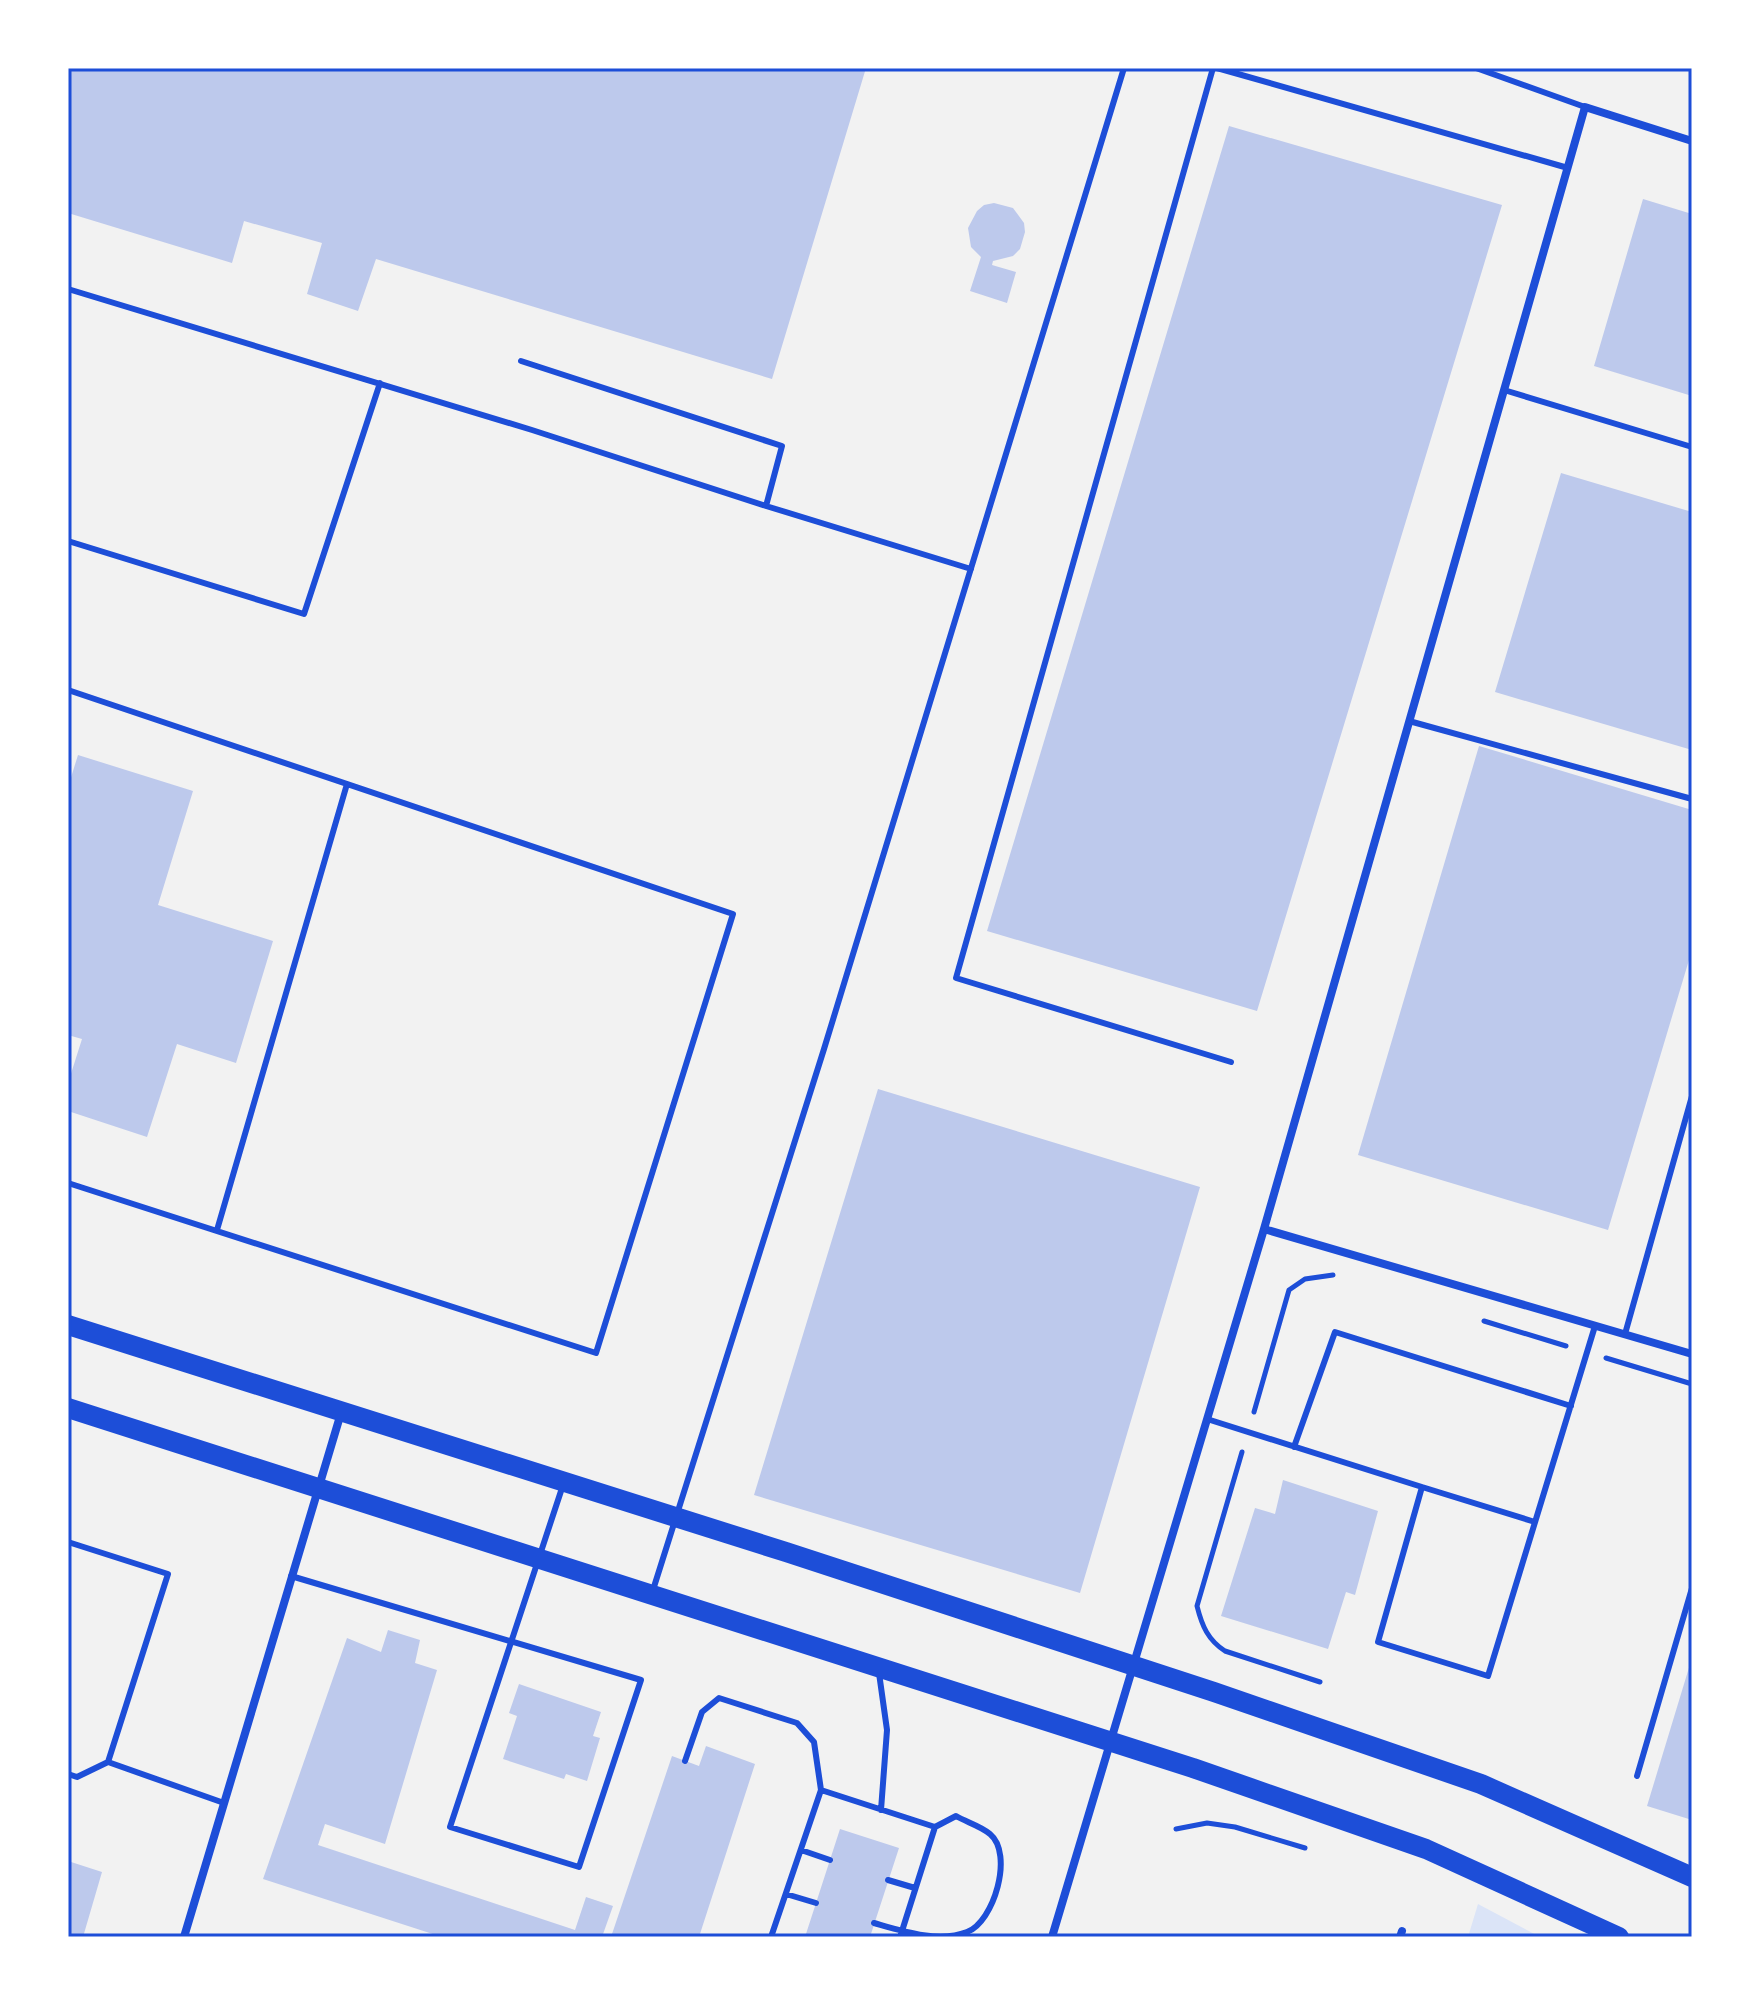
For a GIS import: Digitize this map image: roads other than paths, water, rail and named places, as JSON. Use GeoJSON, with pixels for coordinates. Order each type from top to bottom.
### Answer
{"type":"FeatureCollection","features":[{"type":"Feature","properties":{"kind":"main road"},"geometry":{"type":"LineString","coordinates":[[68,1325],[1134,1665],[1481,1784],[1692,1877]]}},
{"type":"Feature","properties":{"kind":"main road"},"geometry":{"type":"LineString","coordinates":[[68,1408],[878,1666],[1426,1849],[1619,1937]]}},
{"type":"Feature","properties":{"kind":"street"},"geometry":{"type":"LineString","coordinates":[[1052,1937],[1264,1229],[1585,107],[1692,141]]}},
{"type":"Feature","properties":{"kind":"street"},"geometry":{"type":"LineString","coordinates":[[1264,1229],[1692,1354]]}},
{"type":"Feature","properties":{"kind":"street"},"geometry":{"type":"LineString","coordinates":[[184,1937],[342,1411]]}},
{"type":"Feature","properties":{"kind":"lane"},"geometry":{"type":"LineString","coordinates":[[652,1593],[819,1063],[1124,68]]}},
{"type":"Feature","properties":{"kind":"lane"},"geometry":{"type":"LineString","coordinates":[[1231,1062],[956,978],[1215,68],[1568,168]]}},
{"type":"Feature","properties":{"kind":"lane"},"geometry":{"type":"LineString","coordinates":[[1476,68],[1585,107]]}},
{"type":"Feature","properties":{"kind":"lane"},"geometry":{"type":"LineString","coordinates":[[68,289],[380,383],[971,569]]}},
{"type":"Feature","properties":{"kind":"lane"},"geometry":{"type":"LineString","coordinates":[[521,361],[782,446],[766,506]]}},
{"type":"Feature","properties":{"kind":"lane"},"geometry":{"type":"LineString","coordinates":[[68,541],[304,614],[380,383]]}},
{"type":"Feature","properties":{"kind":"lane"},"geometry":{"type":"LineString","coordinates":[[1504,390],[1692,447]]}},
{"type":"Feature","properties":{"kind":"lane"},"geometry":{"type":"LineString","coordinates":[[68,690],[733,914],[596,1353],[68,1183]]}},
{"type":"Feature","properties":{"kind":"lane"},"geometry":{"type":"LineString","coordinates":[[1409,721],[1692,799]]}},
{"type":"Feature","properties":{"kind":"lane"},"geometry":{"type":"LineString","coordinates":[[217,1230],[347,784]]}},
{"type":"Feature","properties":{"kind":"lane"},"geometry":{"type":"LineString","coordinates":[[1625,1334],[1692,1096]]}},
{"type":"Feature","properties":{"kind":"lane"},"geometry":{"type":"LineString","coordinates":[[1422,1487],[1378,1642],[1488,1676],[1595,1326]]}},
{"type":"Feature","properties":{"kind":"lane"},"geometry":{"type":"LineString","coordinates":[[1294,1447],[1335,1332],[1571,1406]]}},
{"type":"Feature","properties":{"kind":"lane"},"geometry":{"type":"LineString","coordinates":[[1207,1419],[1535,1522]]}},
{"type":"Feature","properties":{"kind":"lane"},"geometry":{"type":"LineString","coordinates":[[291,1576],[513,1642],[641,1680],[579,1867],[450,1827],[513,1642],[564,1482]]}},
{"type":"Feature","properties":{"kind":"lane"},"geometry":{"type":"LineString","coordinates":[[68,1542],[168,1574],[108,1762]]}},
{"type":"Feature","properties":{"kind":"lane"},"geometry":{"type":"LineString","coordinates":[[1637,1776],[1692,1588]]}},
{"type":"Feature","properties":{"kind":"lane"},"geometry":{"type":"LineString","coordinates":[[878,1666],[887,1730],[881,1810]]}},
{"type":"Feature","properties":{"kind":"lane"},"geometry":{"type":"LineString","coordinates":[[685,1761],[702,1712],[719,1698],[797,1723],[814,1742],[821,1790],[771,1936],[781,1937]]}},
{"type":"Feature","properties":{"kind":"lane"},"geometry":{"type":"LineString","coordinates":[[68,1774],[77,1777],[108,1762],[224,1803]]}},
{"type":"Feature","properties":{"kind":"lane"},"geometry":{"type":"LineString","coordinates":[[821,1790],[935,1827]]}},
{"type":"Feature","properties":{"kind":"lane"},"geometry":{"type":"LineString","coordinates":[[874,1923],[901,1934],[947,1937],[970,1931],[988,1911],[1000,1878],[1001,1856],[991,1834],[956,1816],[935,1827],[901,1934]]}},
{"type":"Feature","properties":{"kind":"lane"},"geometry":{"type":"LineString","coordinates":[[801,1850],[830,1860]]}},
{"type":"Feature","properties":{"kind":"lane"},"geometry":{"type":"LineString","coordinates":[[888,1880],[915,1888]]}},
{"type":"Feature","properties":{"kind":"lane"},"geometry":{"type":"LineString","coordinates":[[786,1894],[816,1903]]}}]}
